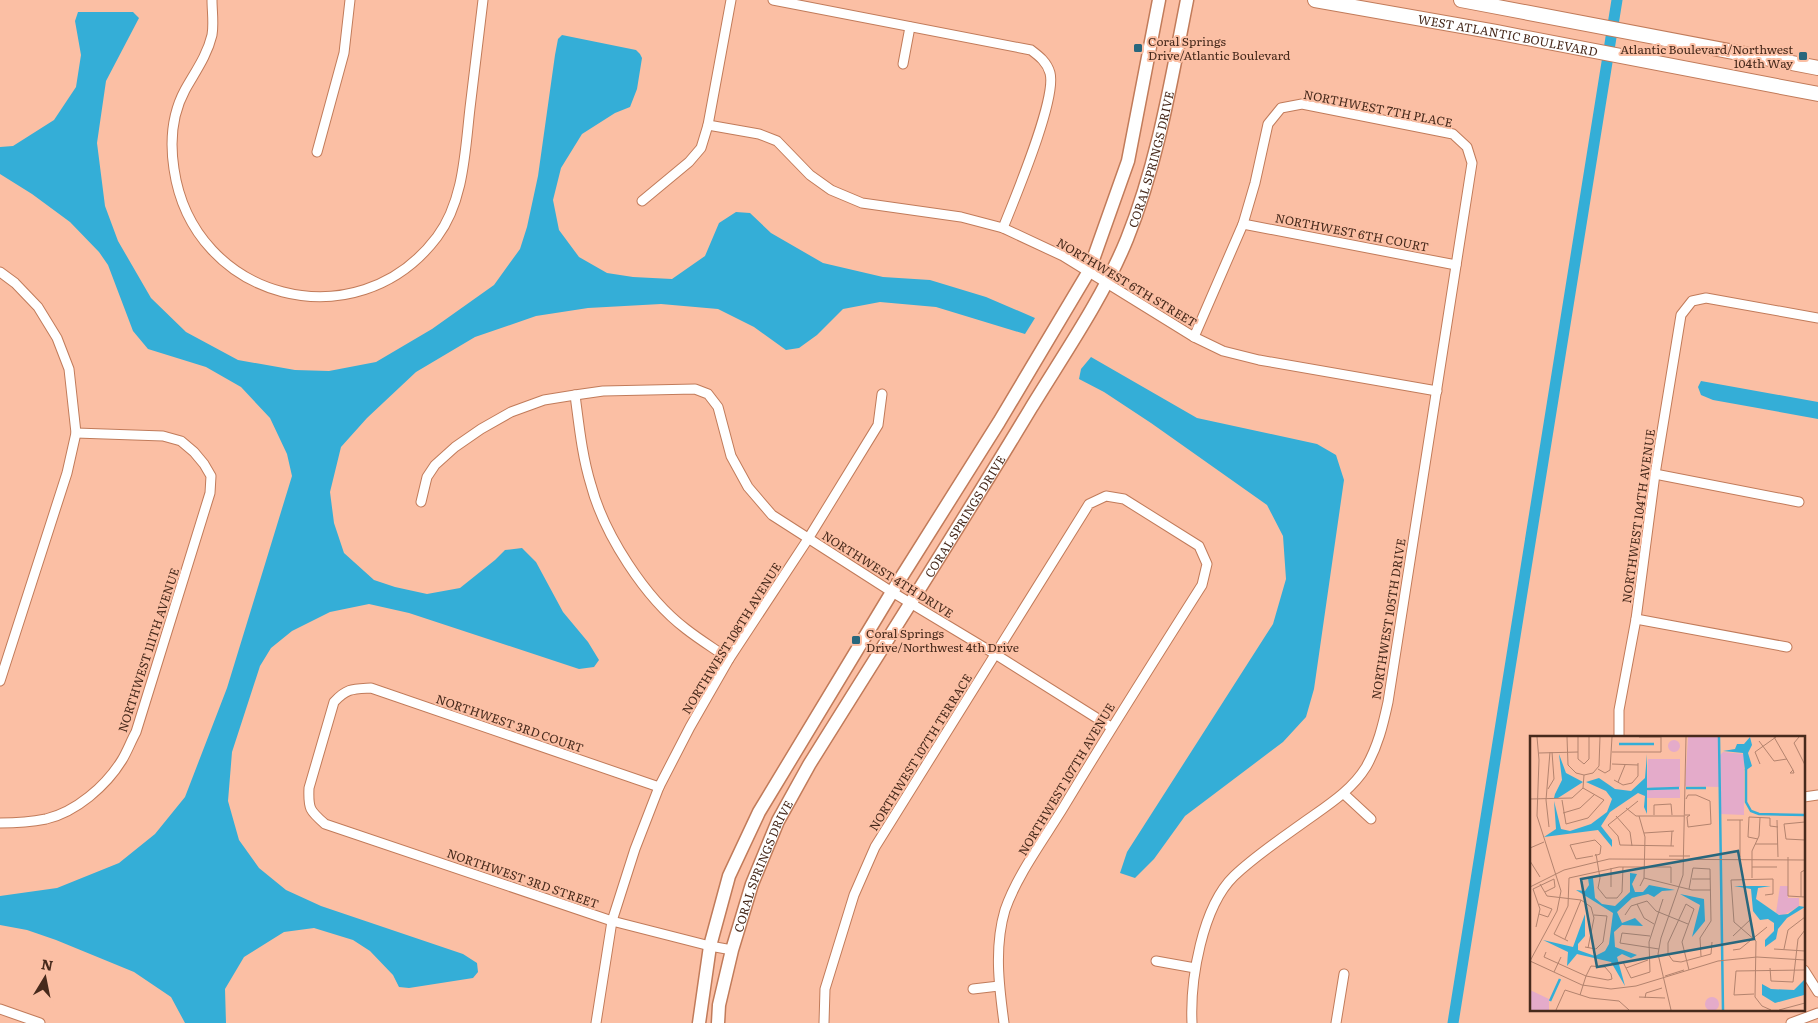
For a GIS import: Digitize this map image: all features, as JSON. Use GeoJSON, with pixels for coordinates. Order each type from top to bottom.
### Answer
{"type":"FeatureCollection","features":[{"type":"Feature","properties":{"kind":"main road","name":"CORAL SPRINGS DRIVE"},"geometry":{"type":"LineString","coordinates":[[699,1023],[710,946],[729,876],[759,812],[1089,272],[1128,160],[1159,0]]}},
{"type":"Feature","properties":{"kind":"main road","name":"CORAL SPRINGS DRIVE"},"geometry":{"type":"LineString","coordinates":[[718,1023],[719,1005],[732,950],[752,884],[778,821],[809,766],[1016,434],[1106,283],[1127,239],[1152,166],[1165,114],[1187,0]]}},
{"type":"Feature","properties":{"kind":"main road","name":"WEST ATLANTIC BOULEVARD"},"geometry":{"type":"LineString","coordinates":[[1315,0],[1496,32],[1818,94]]}},
{"type":"Feature","properties":{"kind":"main road","name":"WEST ATLANTIC BOULEVARD"},"geometry":{"type":"LineString","coordinates":[[1461,0],[1818,68]]}},
{"type":"Feature","properties":{"kind":"street"},"geometry":{"type":"LineString","coordinates":[[212,0],[212,34],[204,58],[184,92],[175,116],[172,143],[174,170],[181,200],[196,231],[215,255],[240,274],[267,288],[295,296],[328,297],[360,292],[390,279],[414,263],[437,236],[452,209],[461,180],[483,0]]}},
{"type":"Feature","properties":{"kind":"street"},"geometry":{"type":"LineString","coordinates":[[317,152],[344,52],[350,0]]}},
{"type":"Feature","properties":{"kind":"street"},"geometry":{"type":"LineString","coordinates":[[642,201],[689,162],[701,148],[708,124],[731,0]]}},
{"type":"Feature","properties":{"kind":"street"},"geometry":{"type":"LineString","coordinates":[[773,0],[1031,50],[1044,60],[1050,74],[1050,90],[1025,170],[1003,228]]}},
{"type":"Feature","properties":{"kind":"street"},"geometry":{"type":"LineString","coordinates":[[903,64],[910,28]]}},
{"type":"Feature","properties":{"kind":"street","name":"NORTHWEST 7TH PLACE"},"geometry":{"type":"LineString","coordinates":[[1242,224],[1255,183],[1268,124],[1281,108],[1302,104],[1453,134],[1467,147]]}},
{"type":"Feature","properties":{"kind":"street","name":"NORTHWEST 6TH STREET"},"geometry":{"type":"LineString","coordinates":[[708,124],[759,134],[777,141],[810,175],[831,190],[862,203],[934,212],[1003,228],[1063,256],[1194,337],[1223,351],[1259,360],[1437,391]]}},
{"type":"Feature","properties":{"kind":"street","name":"NORTHWEST 105TH DRIVE"},"geometry":{"type":"LineString","coordinates":[[1192,1023],[1195,968],[1202,936],[1214,904],[1232,877],[1256,857],[1344,794],[1365,768],[1380,737],[1388,702],[1472,163],[1467,147]]}},
{"type":"Feature","properties":{"kind":"street"},"geometry":{"type":"LineString","coordinates":[[1194,337],[1242,224]]}},
{"type":"Feature","properties":{"kind":"street","name":"NORTHWEST 6TH COURT"},"geometry":{"type":"LineString","coordinates":[[1242,224],[1456,265]]}},
{"type":"Feature","properties":{"kind":"street"},"geometry":{"type":"LineString","coordinates":[[0,272],[15,282],[38,307],[56,338],[69,370],[76,433],[67,473],[0,681]]}},
{"type":"Feature","properties":{"kind":"street","name":"NORTHWEST 104TH AVENUE"},"geometry":{"type":"LineString","coordinates":[[1619,736],[1619,710],[1636,619],[1655,474],[1681,316],[1692,301],[1706,298],[1818,318]]}},
{"type":"Feature","properties":{"kind":"street","name":"NORTHWEST 4TH DRIVE"},"geometry":{"type":"LineString","coordinates":[[575,395],[603,391],[695,389],[708,394],[718,406],[731,456],[748,488],[772,515],[892,592],[1111,727]]}},
{"type":"Feature","properties":{"kind":"street","name":"NORTHWEST 108TH AVENUE"},"geometry":{"type":"LineString","coordinates":[[596,1023],[612,922],[635,849],[659,787],[690,727],[730,659],[808,539],[878,424],[882,394]]}},
{"type":"Feature","properties":{"kind":"street"},"geometry":{"type":"LineString","coordinates":[[422,502],[427,477],[435,465],[455,447],[480,429],[511,412],[544,400],[575,395],[583,450],[591,486],[607,526],[632,571],[658,602],[685,628],[730,659]]}},
{"type":"Feature","properties":{"kind":"street","name":"NORTHWEST 111TH AVENUE"},"geometry":{"type":"LineString","coordinates":[[0,823],[48,818],[70,810],[102,784],[122,760],[136,732],[210,493],[211,476],[194,452],[181,441],[163,436],[76,433]]}},
{"type":"Feature","properties":{"kind":"street"},"geometry":{"type":"LineString","coordinates":[[1655,474],[1799,502]]}},
{"type":"Feature","properties":{"kind":"street","name":"NORTHWEST 107TH TERRACE"},"geometry":{"type":"LineString","coordinates":[[824,1023],[825,989],[854,895],[876,847],[1089,504],[1106,496],[1124,498],[1200,546],[1207,564]]}},
{"type":"Feature","properties":{"kind":"street","name":"NORTHWEST 107TH AVENUE"},"geometry":{"type":"LineString","coordinates":[[1004,1023],[999,986],[998,940],[1006,909],[1019,880],[1111,727],[1202,585],[1207,564]]}},
{"type":"Feature","properties":{"kind":"street"},"geometry":{"type":"LineString","coordinates":[[1636,619],[1787,647]]}},
{"type":"Feature","properties":{"kind":"street","name":"NORTHWEST 3RD COURT"},"geometry":{"type":"LineString","coordinates":[[311,812],[308,800],[309,788],[334,702],[343,693],[353,689],[371,688],[659,787]]}},
{"type":"Feature","properties":{"kind":"street"},"geometry":{"type":"LineString","coordinates":[[1344,794],[1371,819]]}},
{"type":"Feature","properties":{"kind":"street","name":"NORTHWEST 3RD STREET"},"geometry":{"type":"LineString","coordinates":[[311,812],[325,824],[612,922],[732,950]]}},
{"type":"Feature","properties":{"kind":"street"},"geometry":{"type":"LineString","coordinates":[[1156,961],[1195,968]]}},
{"type":"Feature","properties":{"kind":"street"},"geometry":{"type":"LineString","coordinates":[[1806,973],[1818,992]]}},
{"type":"Feature","properties":{"kind":"street"},"geometry":{"type":"LineString","coordinates":[[1336,1023],[1344,974]]}},
{"type":"Feature","properties":{"kind":"street"},"geometry":{"type":"LineString","coordinates":[[973,988],[999,986]]}},
{"type":"Feature","properties":{"kind":"street"},"geometry":{"type":"LineString","coordinates":[[0,1010],[40,1023]]}},
{"type":"Feature","properties":{"kind":"street"},"geometry":{"type":"LineString","coordinates":[[1791,1023],[1818,1013]]}},
{"type":"Feature","properties":{"kind":"water"},"geometry":{"type":"Polygon","coordinates":[[[78,12],[133,12],[139,18],[106,81],[97,143],[105,206],[118,241],[151,298],[186,332],[238,360],[295,370],[329,371],[376,362],[432,329],[494,285],[520,249],[527,227],[538,176],[555,55],[558,39],[562,35],[636,50],[642,58],[637,89],[630,107],[615,113],[582,134],[561,168],[553,200],[559,230],[579,257],[607,273],[633,277],[672,279],[705,256],[719,223],[736,212],[750,213],[771,233],[823,263],[883,277],[930,280],[986,297],[1035,318],[1025,334],[936,307],[880,302],[843,309],[817,335],[799,348],[786,350],[754,327],[718,309],[661,304],[588,308],[536,316],[475,337],[416,372],[367,418],[341,447],[330,492],[334,523],[344,553],[374,580],[427,594],[460,588],[505,550],[522,548],[536,562],[563,612],[588,642],[599,660],[594,667],[579,669],[409,613],[369,604],[330,612],[292,631],[271,648],[260,666],[232,752],[228,801],[239,840],[259,868],[286,890],[321,906],[463,954],[477,963],[478,972],[473,978],[409,988],[399,987],[393,975],[370,951],[353,940],[314,928],[284,932],[244,957],[225,989],[226,1023],[185,1023],[171,997],[134,972],[56,940],[27,930],[0,925],[0,896],[57,888],[119,863],[155,834],[185,797],[227,688],[292,476],[287,454],[270,418],[241,387],[206,367],[148,349],[133,331],[108,265],[99,252],[70,222],[32,194],[0,174],[0,147],[13,146],[54,120],[76,87],[81,55],[75,21],[78,12]]]}},
{"type":"Feature","properties":{"kind":"water"},"geometry":{"type":"Polygon","coordinates":[[[1091,357],[1197,418],[1317,444],[1336,455],[1344,480],[1314,689],[1306,717],[1283,742],[1185,816],[1154,859],[1135,878],[1120,873],[1127,852],[1273,624],[1286,579],[1283,536],[1267,505],[1151,423],[1104,392],[1079,379],[1081,369],[1091,357]]]}},
{"type":"Feature","properties":{"kind":"water"},"geometry":{"type":"Polygon","coordinates":[[[1701,381],[1818,402],[1818,419],[1713,400],[1701,395],[1698,387],[1701,381]]]}},
{"type":"Feature","properties":{"kind":"waterway"},"geometry":{"type":"LineString","coordinates":[[1453,1023],[1617,0]]}},
{"type":"Feature","properties":{"kind":"place","name":"Coral Springs Drive/Atlantic Boulevard"},"geometry":{"type":"Point","coordinates":[1138,48]}},
{"type":"Feature","properties":{"kind":"place","name":"Atlantic Boulevard/Northwest 104th Way"},"geometry":{"type":"Point","coordinates":[1803,56]}},
{"type":"Feature","properties":{"kind":"place","name":"Coral Springs Drive/Northwest 4th Drive"},"geometry":{"type":"Point","coordinates":[856,640]}}]}
